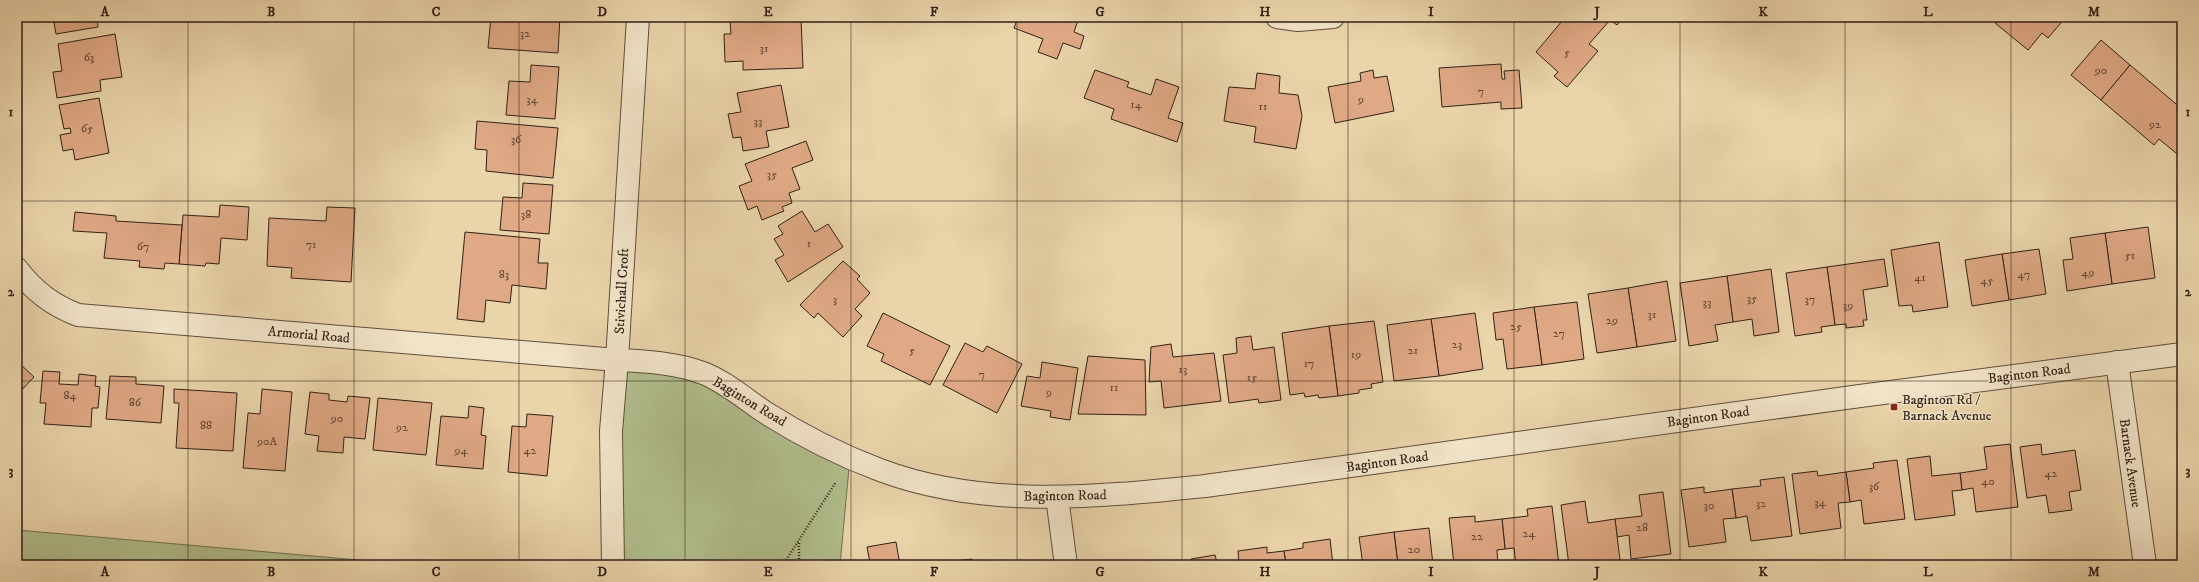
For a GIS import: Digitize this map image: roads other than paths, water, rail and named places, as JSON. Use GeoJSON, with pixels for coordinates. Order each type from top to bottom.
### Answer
{"type":"FeatureCollection","features":[{"type":"Feature","properties":{"kind":"street","name":"Stivichall Croft"},"geometry":{"type":"LineString","coordinates":[[613,565],[611,431],[617,360],[638,17]]}},
{"type":"Feature","properties":{"kind":"street"},"geometry":{"type":"LineString","coordinates":[[1277,17],[1298,20],[1333,17]]}},
{"type":"Feature","properties":{"kind":"street","name":"Armorial Road"},"geometry":{"type":"LineString","coordinates":[[17,269],[29,285],[43,297],[59,308],[78,315],[617,360]]}},
{"type":"Feature","properties":{"kind":"street","name":"Baginton Road"},"geometry":{"type":"LineString","coordinates":[[617,360],[670,365],[703,373],[765,412],[850,457],[880,470],[940,487],[1002,495],[1057,497],[1128,494],[1205,486],[2182,354]]}},
{"type":"Feature","properties":{"kind":"street","name":"Barnack Avenue"},"geometry":{"type":"LineString","coordinates":[[2117,362],[2144,565]]}},
{"type":"Feature","properties":{"kind":"street"},"geometry":{"type":"LineString","coordinates":[[1057,497],[1066,565]]}},
{"type":"Feature","properties":{"kind":"place","name":"Baginton Rd / Barnack Avenue"},"geometry":{"type":"Point","coordinates":[1894,407]}}]}
